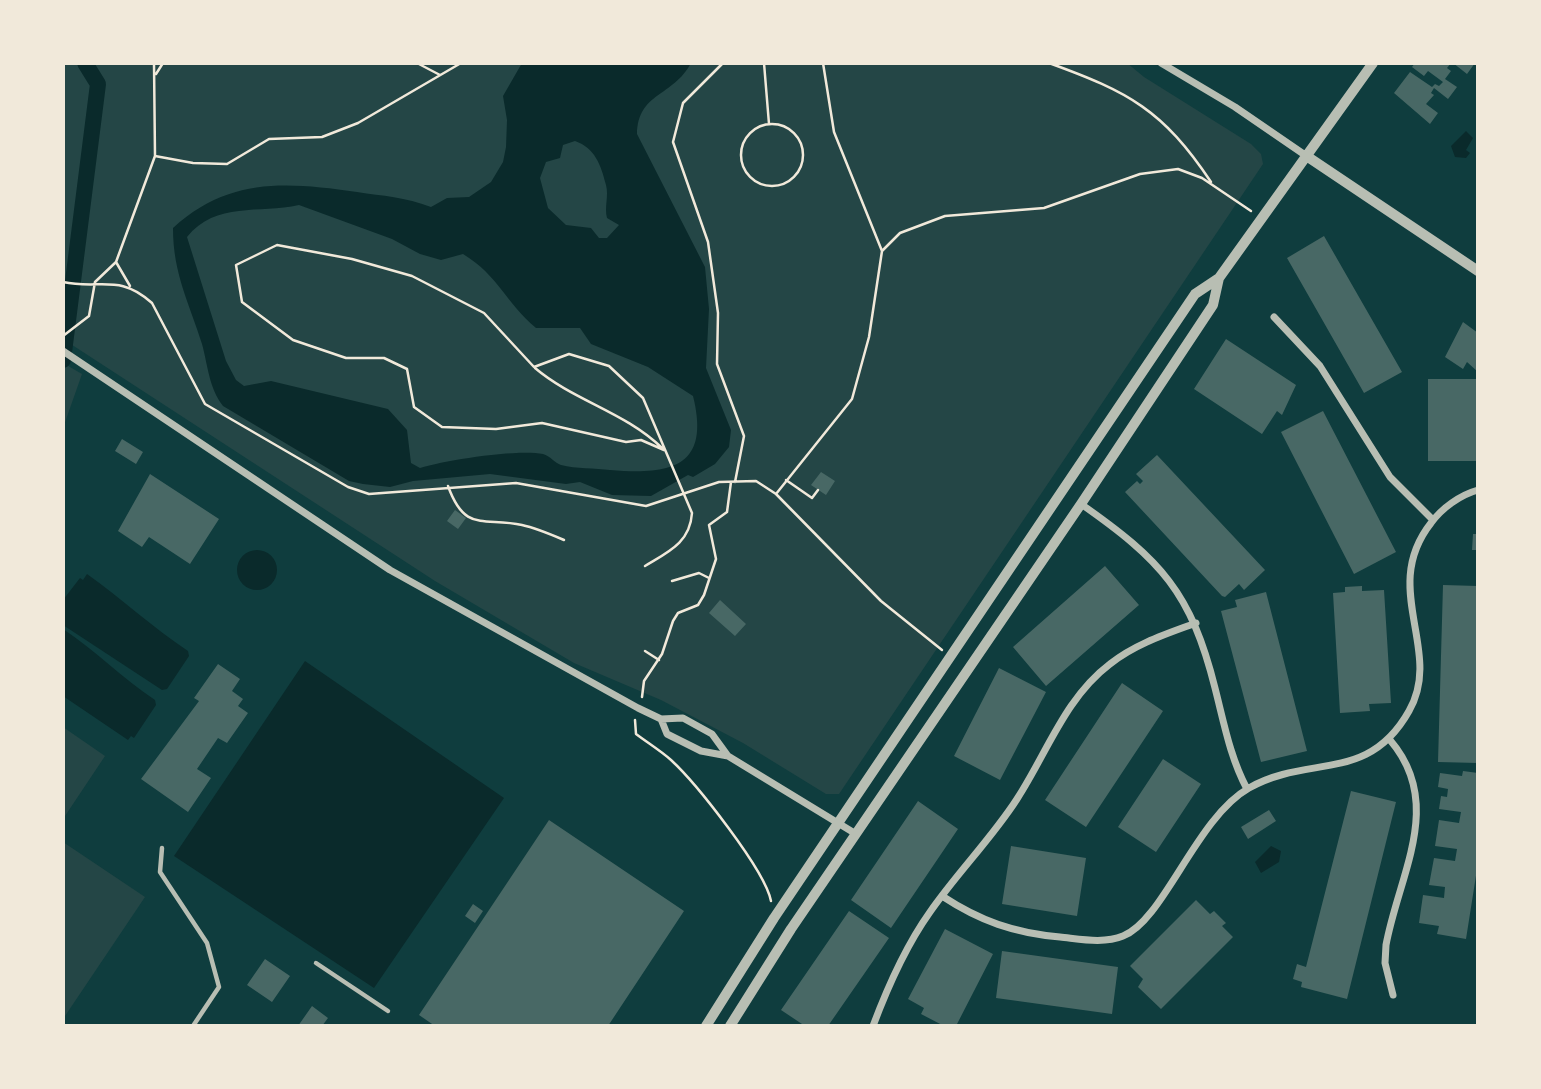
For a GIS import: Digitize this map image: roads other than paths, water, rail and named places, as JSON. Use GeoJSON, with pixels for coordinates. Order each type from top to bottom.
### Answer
{"type":"FeatureCollection","features":[{"type":"Feature","properties":{"kind":"street"},"geometry":{"type":"LineString","coordinates":[[1161,63],[1235,107],[1478,271]]}},
{"type":"Feature","properties":{"kind":"street"},"geometry":{"type":"LineString","coordinates":[[730,1026],[856,834],[1213,305],[1219,278],[1373,63]]}},
{"type":"Feature","properties":{"kind":"street"},"geometry":{"type":"LineString","coordinates":[[706,1026],[838,822],[1195,293],[1219,278]]}},
{"type":"Feature","properties":{"kind":"street"},"geometry":{"type":"LineString","coordinates":[[1274,317],[1320,366],[1390,477],[1433,520]]}},
{"type":"Feature","properties":{"kind":"street"},"geometry":{"type":"LineString","coordinates":[[63,351],[390,570],[638,708],[661,719],[683,718],[712,734],[729,756]]}},
{"type":"Feature","properties":{"kind":"street"},"geometry":{"type":"LineString","coordinates":[[942,896],[984,921],[1008,930],[1080,939],[1121,937],[1134,931],[1147,916],[1204,832],[1228,803],[1247,789],[1267,780],[1365,756],[1390,740],[1410,710],[1420,681],[1408,576],[1422,534],[1433,520],[1454,502],[1478,490]]}},
{"type":"Feature","properties":{"kind":"street"},"geometry":{"type":"LineString","coordinates":[[1081,504],[1122,533],[1160,567],[1196,623],[1230,749],[1247,789]]}},
{"type":"Feature","properties":{"kind":"street"},"geometry":{"type":"LineString","coordinates":[[873,1026],[893,974],[942,896],[1017,799],[1054,732],[1086,685],[1110,663],[1139,645],[1196,623]]}},
{"type":"Feature","properties":{"kind":"street"},"geometry":{"type":"LineString","coordinates":[[661,719],[667,734],[701,751],[729,756],[856,834]]}},
{"type":"Feature","properties":{"kind":"street"},"geometry":{"type":"LineString","coordinates":[[1390,740],[1402,755],[1414,778],[1418,797],[1415,832],[1385,945],[1385,962],[1393,995]]}},
{"type":"Feature","properties":{"kind":"lane"},"geometry":{"type":"LineString","coordinates":[[162,848],[160,872],[207,943],[219,987],[193,1026]]}},
{"type":"Feature","properties":{"kind":"lane"},"geometry":{"type":"LineString","coordinates":[[316,963],[388,1010]]}},
{"type":"Feature","properties":{"kind":"waterway"},"geometry":{"type":"LineString","coordinates":[[63,360],[98,84],[85,63]]}}]}
